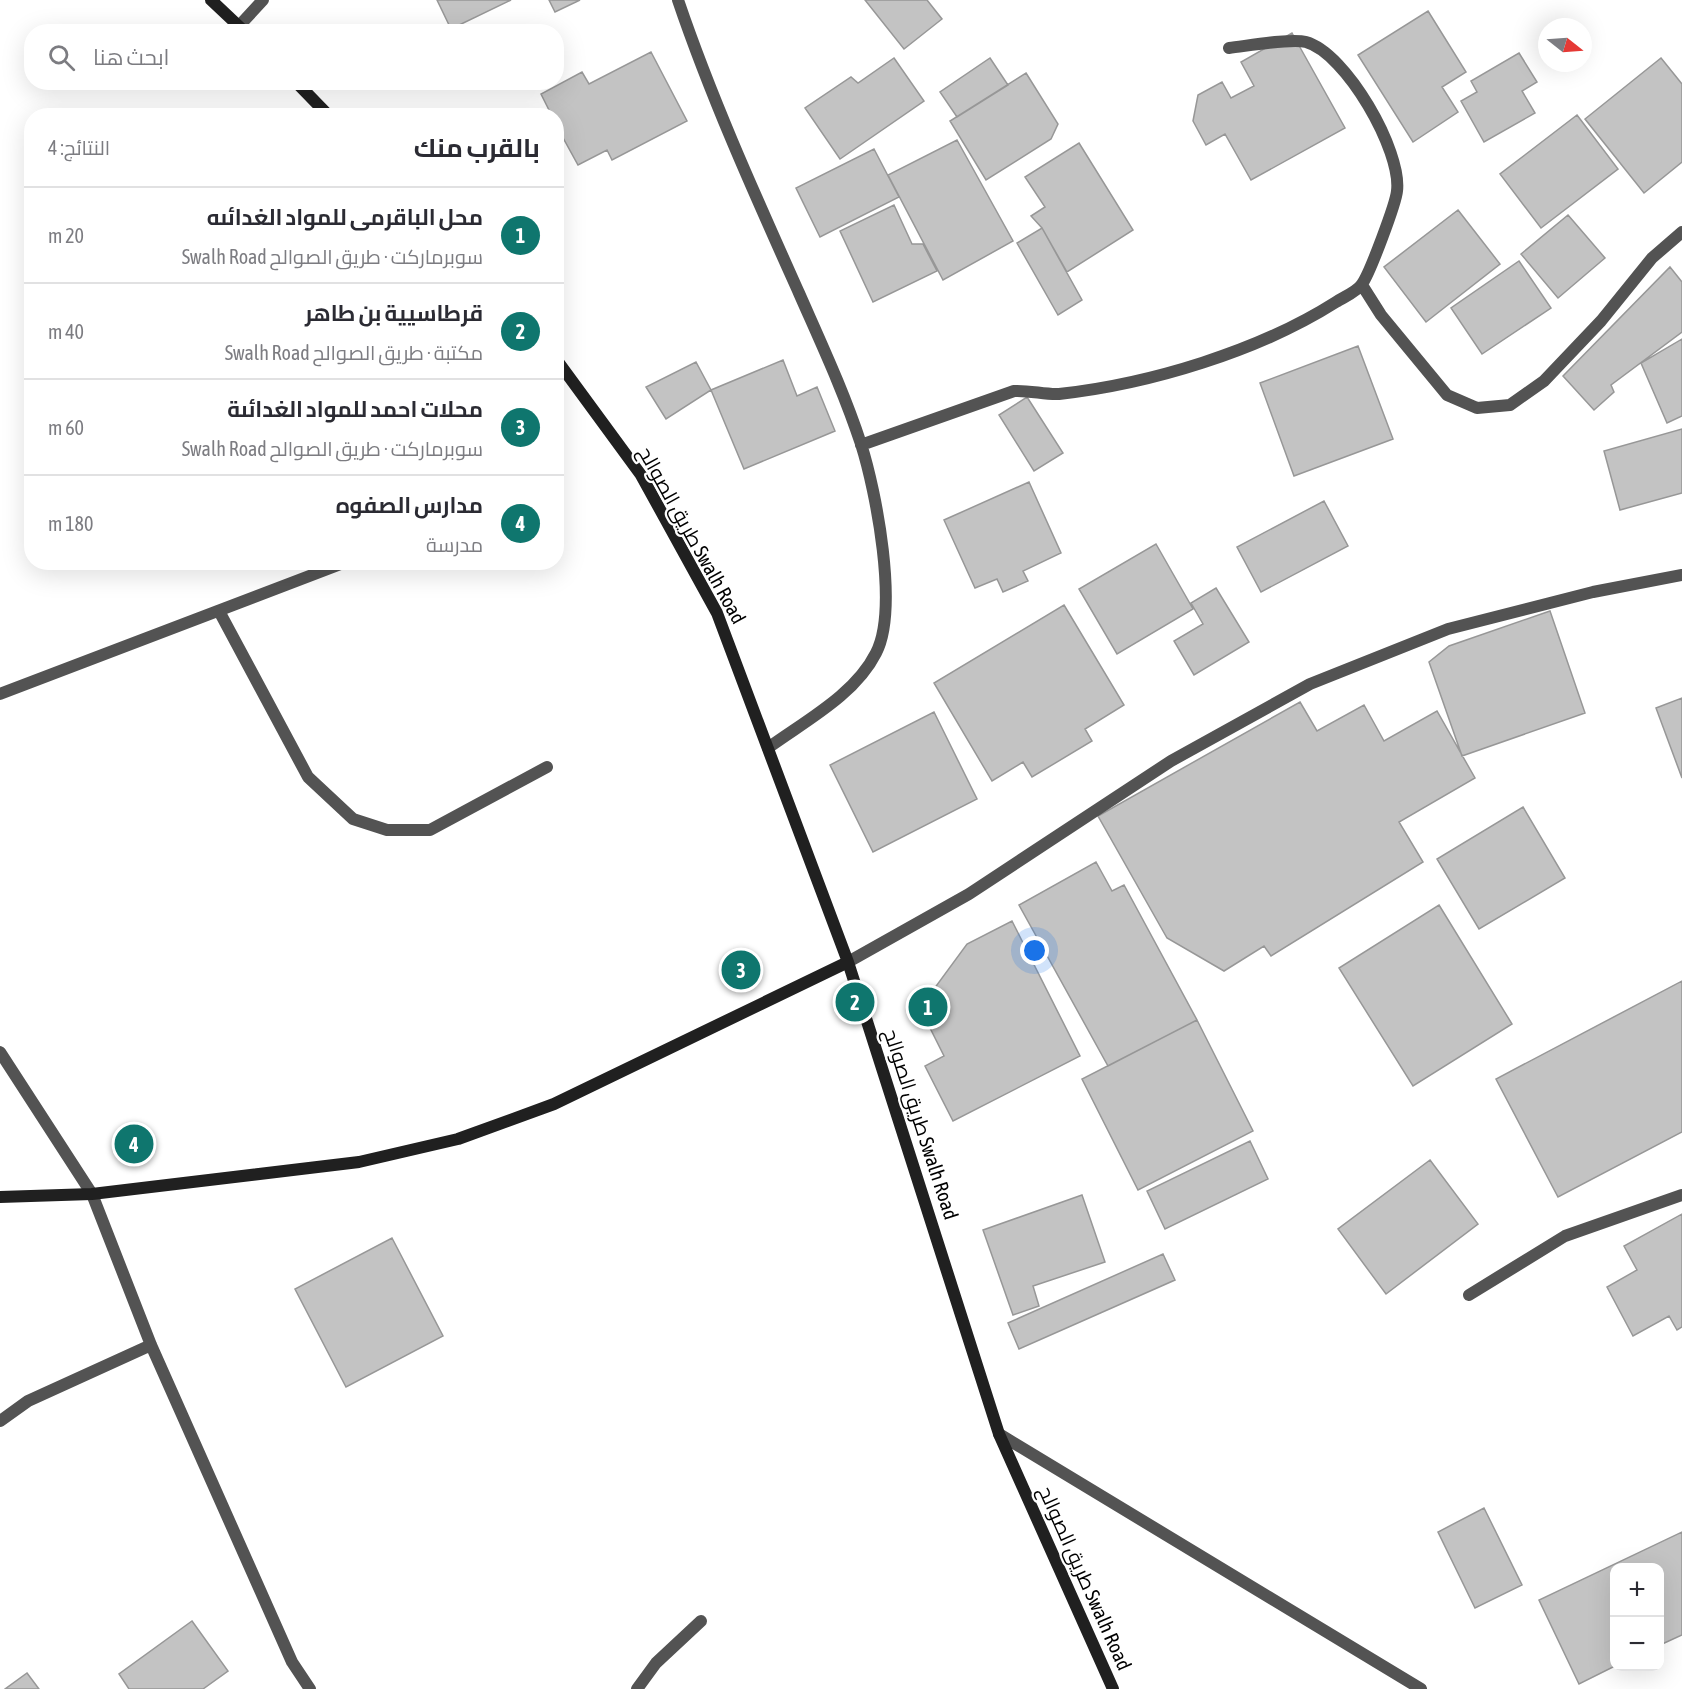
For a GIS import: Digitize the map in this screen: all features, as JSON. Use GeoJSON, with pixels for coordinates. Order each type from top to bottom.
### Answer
{"type":"FeatureCollection","features":[{"type":"Feature","properties":{"kind":"street"},"geometry":{"type":"LineString","coordinates":[[211,0],[237,24]]}},
{"type":"Feature","properties":{"kind":"street"},"geometry":{"type":"LineString","coordinates":[[246,24],[263,0]]}},
{"type":"Feature","properties":{"kind":"street"},"geometry":{"type":"LineString","coordinates":[[678,0],[720,110],[829,363],[861,445],[879,527],[886,596],[884,627],[876,653],[851,687],[768,748]]}},
{"type":"Feature","properties":{"kind":"street"},"geometry":{"type":"LineString","coordinates":[[861,445],[1014,391],[1033,390],[1055,394],[1096,389],[1176,371],[1233,351],[1314,316],[1362,285],[1397,190],[1393,155],[1362,96],[1337,63],[1323,51],[1305,42],[1229,48]]}},
{"type":"Feature","properties":{"kind":"street"},"geometry":{"type":"LineString","coordinates":[[304,90],[321,108]]}},
{"type":"Feature","properties":{"kind":"street"},"geometry":{"type":"LineString","coordinates":[[1362,285],[1381,315],[1447,395],[1477,408],[1510,405],[1544,381],[1601,321],[1652,258],[1682,232]]}},
{"type":"Feature","properties":{"kind":"street","name":"طريق الصوالح Swalh Road"},"geometry":{"type":"LineString","coordinates":[[564,370],[641,475],[717,613],[848,962],[999,1434],[1113,1689]]}},
{"type":"Feature","properties":{"kind":"street"},"geometry":{"type":"LineString","coordinates":[[0,694],[325,570]]}},
{"type":"Feature","properties":{"kind":"street"},"geometry":{"type":"LineString","coordinates":[[0,1197],[92,1194],[359,1162],[458,1139],[554,1104],[848,962],[969,894],[1171,761],[1310,684],[1448,629],[1593,592],[1682,575]]}},
{"type":"Feature","properties":{"kind":"street"},"geometry":{"type":"LineString","coordinates":[[219,610],[308,777],[353,819],[387,830],[430,830],[547,767]]}},
{"type":"Feature","properties":{"kind":"street"},"geometry":{"type":"LineString","coordinates":[[0,1052],[92,1194],[151,1345],[292,1662],[310,1689]]}},
{"type":"Feature","properties":{"kind":"street"},"geometry":{"type":"LineString","coordinates":[[1469,1295],[1565,1236],[1682,1195]]}},
{"type":"Feature","properties":{"kind":"street"},"geometry":{"type":"LineString","coordinates":[[0,1421],[28,1401],[151,1345]]}},
{"type":"Feature","properties":{"kind":"street"},"geometry":{"type":"LineString","coordinates":[[999,1434],[1421,1689]]}},
{"type":"Feature","properties":{"kind":"street"},"geometry":{"type":"LineString","coordinates":[[637,1689],[656,1663],[701,1621]]}},
{"type":"Feature","properties":{"kind":"building"},"geometry":{"type":"Polygon","coordinates":[[[437,0],[511,0],[461,24],[449,24],[437,0]]]}},
{"type":"Feature","properties":{"kind":"building"},"geometry":{"type":"Polygon","coordinates":[[[549,0],[580,0],[555,12],[549,0]]]}},
{"type":"Feature","properties":{"kind":"building"},"geometry":{"type":"Polygon","coordinates":[[[865,0],[927,0],[942,19],[904,49],[865,0]]]}},
{"type":"Feature","properties":{"kind":"building"},"geometry":{"type":"Polygon","coordinates":[[[1428,11],[1466,72],[1442,87],[1458,112],[1413,142],[1358,55],[1428,11]]]}},
{"type":"Feature","properties":{"kind":"building"},"geometry":{"type":"Polygon","coordinates":[[[1292,33],[1345,128],[1251,180],[1225,134],[1206,145],[1193,121],[1198,95],[1222,82],[1231,98],[1254,86],[1241,62],[1292,33]]]}},
{"type":"Feature","properties":{"kind":"building"},"geometry":{"type":"Polygon","coordinates":[[[651,52],[687,121],[612,160],[607,150],[578,165],[564,140],[564,108],[548,108],[541,94],[548,90],[564,90],[564,82],[582,72],[589,84],[651,52]]]}},
{"type":"Feature","properties":{"kind":"building"},"geometry":{"type":"Polygon","coordinates":[[[1519,53],[1537,82],[1522,91],[1535,113],[1484,142],[1461,101],[1477,92],[1471,81],[1519,53]]]}},
{"type":"Feature","properties":{"kind":"building"},"geometry":{"type":"Polygon","coordinates":[[[894,58],[924,101],[840,159],[805,108],[851,77],[858,83],[894,58]]]}},
{"type":"Feature","properties":{"kind":"building"},"geometry":{"type":"Polygon","coordinates":[[[990,58],[1008,85],[957,117],[940,92],[990,58]]]}},
{"type":"Feature","properties":{"kind":"building"},"geometry":{"type":"Polygon","coordinates":[[[1661,58],[1682,84],[1682,162],[1644,193],[1585,119],[1661,58]]]}},
{"type":"Feature","properties":{"kind":"building"},"geometry":{"type":"Polygon","coordinates":[[[1026,73],[1058,124],[1051,139],[986,180],[950,121],[1026,73]]]}},
{"type":"Feature","properties":{"kind":"building"},"geometry":{"type":"Polygon","coordinates":[[[1577,115],[1618,169],[1541,228],[1500,174],[1577,115]]]}},
{"type":"Feature","properties":{"kind":"building"},"geometry":{"type":"Polygon","coordinates":[[[957,140],[1013,241],[943,280],[888,175],[957,140]]]}},
{"type":"Feature","properties":{"kind":"building"},"geometry":{"type":"Polygon","coordinates":[[[1079,143],[1133,230],[1067,272],[1042,228],[1031,216],[1045,207],[1025,177],[1079,143]]]}},
{"type":"Feature","properties":{"kind":"building"},"geometry":{"type":"Polygon","coordinates":[[[874,149],[899,197],[820,237],[796,188],[874,149]]]}},
{"type":"Feature","properties":{"kind":"building"},"geometry":{"type":"Polygon","coordinates":[[[894,205],[912,244],[923,244],[937,271],[873,302],[840,231],[894,205]]]}},
{"type":"Feature","properties":{"kind":"building"},"geometry":{"type":"Polygon","coordinates":[[[1458,210],[1500,264],[1426,322],[1384,267],[1458,210]]]}},
{"type":"Feature","properties":{"kind":"building"},"geometry":{"type":"Polygon","coordinates":[[[1568,215],[1605,258],[1558,298],[1521,254],[1568,215]]]}},
{"type":"Feature","properties":{"kind":"building"},"geometry":{"type":"Polygon","coordinates":[[[1042,228],[1082,300],[1058,315],[1017,243],[1042,228]]]}},
{"type":"Feature","properties":{"kind":"building"},"geometry":{"type":"Polygon","coordinates":[[[1519,261],[1551,308],[1482,354],[1451,308],[1519,261]]]}},
{"type":"Feature","properties":{"kind":"building"},"geometry":{"type":"Polygon","coordinates":[[[1670,267],[1682,282],[1682,332],[1611,385],[1614,392],[1594,410],[1563,376],[1670,267]]]}},
{"type":"Feature","properties":{"kind":"building"},"geometry":{"type":"Polygon","coordinates":[[[1682,339],[1682,416],[1667,423],[1641,363],[1682,339]]]}},
{"type":"Feature","properties":{"kind":"building"},"geometry":{"type":"Polygon","coordinates":[[[1358,346],[1393,439],[1294,476],[1260,383],[1358,346]]]}},
{"type":"Feature","properties":{"kind":"building"},"geometry":{"type":"Polygon","coordinates":[[[783,360],[797,396],[817,387],[835,431],[744,469],[711,390],[783,360]]]}},
{"type":"Feature","properties":{"kind":"building"},"geometry":{"type":"Polygon","coordinates":[[[696,362],[711,390],[666,419],[646,387],[696,362]]]}},
{"type":"Feature","properties":{"kind":"building"},"geometry":{"type":"Polygon","coordinates":[[[1027,397],[1063,453],[1034,471],[999,415],[1027,397]]]}},
{"type":"Feature","properties":{"kind":"building"},"geometry":{"type":"Polygon","coordinates":[[[1682,429],[1682,493],[1620,510],[1604,451],[1682,429]]]}},
{"type":"Feature","properties":{"kind":"building"},"geometry":{"type":"Polygon","coordinates":[[[1029,482],[1061,553],[1023,571],[1028,581],[1003,592],[997,579],[975,588],[944,520],[1029,482]]]}},
{"type":"Feature","properties":{"kind":"building"},"geometry":{"type":"Polygon","coordinates":[[[1324,501],[1348,546],[1261,592],[1237,547],[1324,501]]]}},
{"type":"Feature","properties":{"kind":"building"},"geometry":{"type":"Polygon","coordinates":[[[1156,544],[1193,609],[1117,654],[1079,589],[1156,544]]]}},
{"type":"Feature","properties":{"kind":"building"},"geometry":{"type":"Polygon","coordinates":[[[1216,588],[1249,642],[1194,675],[1174,641],[1203,624],[1191,603],[1216,588]]]}},
{"type":"Feature","properties":{"kind":"building"},"geometry":{"type":"Polygon","coordinates":[[[1064,605],[1124,705],[1085,729],[1092,741],[1032,777],[1023,762],[992,781],[934,683],[1064,605]]]}},
{"type":"Feature","properties":{"kind":"building"},"geometry":{"type":"Polygon","coordinates":[[[1550,611],[1585,713],[1462,756],[1429,662],[1449,646],[1550,611]]]}},
{"type":"Feature","properties":{"kind":"building"},"geometry":{"type":"Polygon","coordinates":[[[1682,698],[1682,778],[1656,708],[1682,698]]]}},
{"type":"Feature","properties":{"kind":"building"},"geometry":{"type":"Polygon","coordinates":[[[1300,702],[1317,731],[1364,705],[1384,741],[1437,711],[1475,778],[1399,822],[1423,862],[1271,956],[1264,946],[1224,971],[1167,938],[1098,816],[1300,702]]]}},
{"type":"Feature","properties":{"kind":"building"},"geometry":{"type":"Polygon","coordinates":[[[934,712],[977,799],[873,852],[830,765],[934,712]]]}},
{"type":"Feature","properties":{"kind":"building"},"geometry":{"type":"Polygon","coordinates":[[[1523,807],[1565,878],[1479,929],[1437,859],[1523,807]]]}},
{"type":"Feature","properties":{"kind":"building"},"geometry":{"type":"Polygon","coordinates":[[[1096,862],[1112,891],[1124,885],[1197,1020],[1108,1066],[1019,905],[1096,862]]]}},
{"type":"Feature","properties":{"kind":"building"},"geometry":{"type":"Polygon","coordinates":[[[1439,905],[1512,1024],[1413,1086],[1339,968],[1439,905]]]}},
{"type":"Feature","properties":{"kind":"building"},"geometry":{"type":"Polygon","coordinates":[[[1012,921],[1080,1056],[953,1121],[925,1066],[944,1056],[920,1008],[967,944],[1012,921]]]}},
{"type":"Feature","properties":{"kind":"building"},"geometry":{"type":"Polygon","coordinates":[[[1682,981],[1682,1132],[1558,1197],[1496,1079],[1682,981]]]}},
{"type":"Feature","properties":{"kind":"building"},"geometry":{"type":"Polygon","coordinates":[[[1197,1020],[1253,1131],[1138,1190],[1082,1079],[1197,1020]]]}},
{"type":"Feature","properties":{"kind":"building"},"geometry":{"type":"Polygon","coordinates":[[[1250,1141],[1268,1179],[1165,1229],[1147,1191],[1250,1141]]]}},
{"type":"Feature","properties":{"kind":"building"},"geometry":{"type":"Polygon","coordinates":[[[1430,1160],[1478,1224],[1386,1294],[1338,1229],[1430,1160]]]}},
{"type":"Feature","properties":{"kind":"building"},"geometry":{"type":"Polygon","coordinates":[[[1082,1195],[1105,1262],[1033,1286],[1039,1306],[1013,1315],[983,1230],[1082,1195]]]}},
{"type":"Feature","properties":{"kind":"building"},"geometry":{"type":"Polygon","coordinates":[[[1682,1214],[1682,1327],[1677,1330],[1669,1316],[1633,1336],[1607,1287],[1637,1270],[1624,1246],[1682,1214]]]}},
{"type":"Feature","properties":{"kind":"building"},"geometry":{"type":"Polygon","coordinates":[[[392,1238],[443,1336],[346,1387],[295,1289],[392,1238]]]}},
{"type":"Feature","properties":{"kind":"building"},"geometry":{"type":"Polygon","coordinates":[[[1163,1254],[1175,1280],[1019,1349],[1008,1323],[1163,1254]]]}},
{"type":"Feature","properties":{"kind":"building"},"geometry":{"type":"Polygon","coordinates":[[[1484,1508],[1522,1585],[1475,1608],[1438,1532],[1484,1508]]]}},
{"type":"Feature","properties":{"kind":"building"},"geometry":{"type":"Polygon","coordinates":[[[1682,1532],[1682,1635],[1664,1643],[1664,1563],[1617,1563],[1682,1532]]]}},
{"type":"Feature","properties":{"kind":"building"},"geometry":{"type":"Polygon","coordinates":[[[1610,1566],[1610,1668],[1579,1684],[1539,1600],[1610,1566]]]}},
{"type":"Feature","properties":{"kind":"building"},"geometry":{"type":"Polygon","coordinates":[[[192,1621],[228,1671],[203,1689],[129,1689],[119,1674],[192,1621]]]}},
{"type":"Feature","properties":{"kind":"building"},"geometry":{"type":"Polygon","coordinates":[[[27,1673],[39,1689],[5,1689],[27,1673]]]}},
{"type":"Feature","properties":{"kind":"place","name":"محلات احمد للمواد الغدائىة"},"geometry":{"type":"Point","coordinates":[741,970]}},
{"type":"Feature","properties":{"kind":"place","name":"قرطاسيية بن طاهر"},"geometry":{"type":"Point","coordinates":[855,1002]}},
{"type":"Feature","properties":{"kind":"place","name":"محل الباقرمى للمواد الغدائىه"},"geometry":{"type":"Point","coordinates":[928,1007]}},
{"type":"Feature","properties":{"kind":"place","name":"مدارس الصفوه"},"geometry":{"type":"Point","coordinates":[134,1144]}}]}
